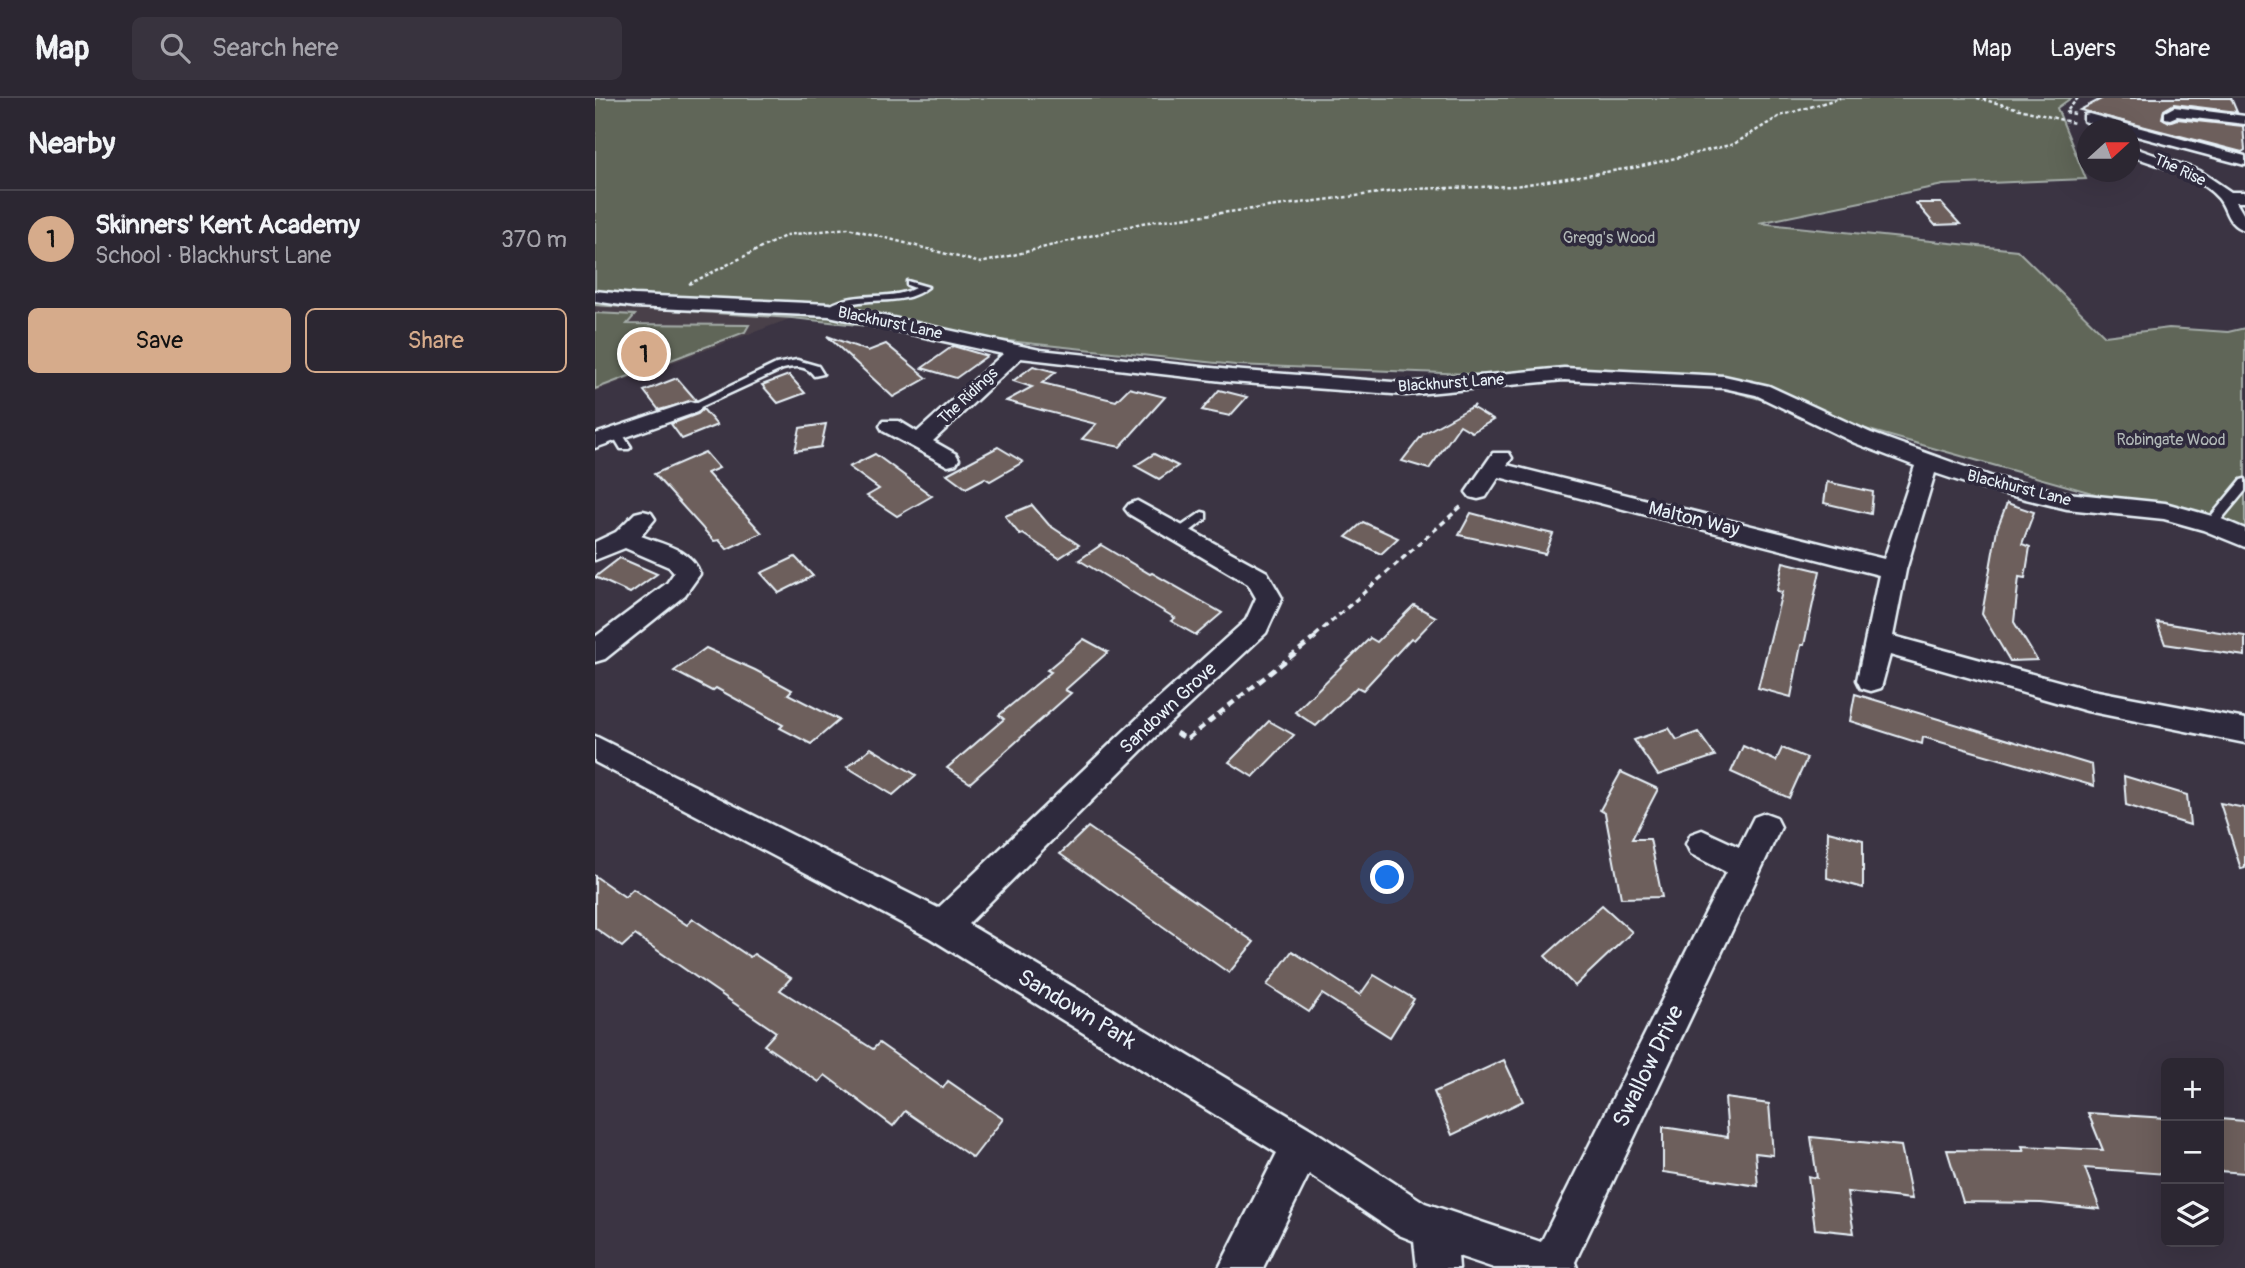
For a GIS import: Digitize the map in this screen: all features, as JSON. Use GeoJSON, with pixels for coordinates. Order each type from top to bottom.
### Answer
{"type":"FeatureCollection","features":[{"type":"Feature","properties":{"kind":"street"},"geometry":{"type":"LineString","coordinates":[[2170,115],[2174,111],[2245,120]]}},
{"type":"Feature","properties":{"kind":"street"},"geometry":{"type":"LineString","coordinates":[[2140,133],[2245,161]]}},
{"type":"Feature","properties":{"kind":"street","name":"The Rise"},"geometry":{"type":"LineString","coordinates":[[2140,154],[2195,174],[2227,197],[2245,197]]}},
{"type":"Feature","properties":{"kind":"street","name":"The Rise"},"geometry":{"type":"LineString","coordinates":[[2227,197],[2238,221],[2245,225]]}},
{"type":"Feature","properties":{"kind":"street","name":"Blackhurst Lane"},"geometry":{"type":"LineString","coordinates":[[595,296],[658,302],[829,310],[1040,356],[1175,371],[1406,389],[1564,374],[1724,383],[1762,390],[1863,438],[1988,483],[2067,501],[2165,511],[2211,524],[2245,539]]}},
{"type":"Feature","properties":{"kind":"street","name":"The Ridings"},"geometry":{"type":"LineString","coordinates":[[919,442],[1017,351]]}},
{"type":"Feature","properties":{"kind":"street"},"geometry":{"type":"LineString","coordinates":[[595,441],[621,440],[690,408]]}},
{"type":"Feature","properties":{"kind":"street","name":"The Ridings"},"geometry":{"type":"LineString","coordinates":[[891,426],[948,459]]}},
{"type":"Feature","properties":{"kind":"street"},"geometry":{"type":"LineString","coordinates":[[1871,680],[1893,570],[1927,463]]}},
{"type":"Feature","properties":{"kind":"street","name":"Malton Way"},"geometry":{"type":"LineString","coordinates":[[1478,492],[1498,464],[1893,570]]}},
{"type":"Feature","properties":{"kind":"street","name":"Sandown Grove"},"geometry":{"type":"LineString","coordinates":[[943,927],[1153,721],[1257,626],[1269,598],[1258,578],[1191,524],[1137,509]]}},
{"type":"Feature","properties":{"kind":"street"},"geometry":{"type":"LineString","coordinates":[[595,552],[625,538],[643,519]]}},
{"type":"Feature","properties":{"kind":"street"},"geometry":{"type":"LineString","coordinates":[[595,652],[686,578],[685,566],[625,538]]}},
{"type":"Feature","properties":{"kind":"street"},"geometry":{"type":"LineString","coordinates":[[1878,642],[2087,700],[2245,731]]}},
{"type":"Feature","properties":{"kind":"street","name":"Sandown Park"},"geometry":{"type":"LineString","coordinates":[[595,748],[943,927],[1302,1146],[1414,1220],[1554,1267]]}},
{"type":"Feature","properties":{"kind":"street","name":"Swallow Drive"},"geometry":{"type":"LineString","coordinates":[[1554,1267],[1765,827]]}},
{"type":"Feature","properties":{"kind":"street"},"geometry":{"type":"LineString","coordinates":[[1702,844],[1746,866]]}},
{"type":"Feature","properties":{"kind":"street"},"geometry":{"type":"LineString","coordinates":[[1241,1268],[1302,1146]]}},
{"type":"Feature","properties":{"kind":"street"},"geometry":{"type":"LineString","coordinates":[[1434,1226],[1439,1268]]}},
{"type":"Feature","properties":{"kind":"lane"},"geometry":{"type":"LineString","coordinates":[[829,310],[847,300],[898,300],[923,287],[910,283]]}},
{"type":"Feature","properties":{"kind":"lane"},"geometry":{"type":"LineString","coordinates":[[690,408],[780,366],[797,363],[814,368],[818,374]]}},
{"type":"Feature","properties":{"kind":"lane"},"geometry":{"type":"LineString","coordinates":[[2211,524],[2245,483]]}},
{"type":"Feature","properties":{"kind":"path"},"geometry":{"type":"LineString","coordinates":[[658,302],[741,256],[787,235],[848,228],[981,263],[1142,223],[1411,190],[1514,186],[1638,167],[1734,144],[1780,116],[1840,98]]}},
{"type":"Feature","properties":{"kind":"path"},"geometry":{"type":"LineString","coordinates":[[1977,98],[2065,121],[2066,111]]}},
{"type":"Feature","properties":{"kind":"path"},"geometry":{"type":"LineString","coordinates":[[1153,721],[1187,739],[1337,619],[1478,492]]}},
{"type":"Feature","properties":{"kind":"shaded area"},"geometry":{"type":"Polygon","coordinates":[[[595,305],[653,310],[792,318],[595,391],[595,305]]]}},
{"type":"Feature","properties":{"kind":"green space","name":"Gregg's Wood"},"geometry":{"type":"Polygon","coordinates":[[[595,98],[2071,98],[2057,108],[2077,157],[2077,179],[1943,185],[1759,223],[2017,250],[2105,336],[2169,328],[2228,332],[2245,328],[2245,544],[2092,493],[1703,383],[1235,365],[792,318],[595,305],[595,98]]]}},
{"type":"Feature","properties":{"kind":"green space"},"geometry":{"type":"Polygon","coordinates":[[[595,313],[635,315],[627,324],[749,325],[745,332],[595,389],[595,313]]]}},
{"type":"Feature","properties":{"kind":"building"},"geometry":{"type":"Polygon","coordinates":[[[2103,98],[2231,98],[2237,112],[2174,104],[2164,110],[2162,118],[2169,122],[2177,119],[2243,126],[2245,150],[2242,152],[2140,126],[2140,119],[2115,119],[2080,110],[2103,98]]]}},
{"type":"Feature","properties":{"kind":"building"},"geometry":{"type":"Polygon","coordinates":[[[1916,203],[1941,203],[1960,224],[1935,225],[1916,203]]]}},
{"type":"Feature","properties":{"kind":"building"},"geometry":{"type":"Polygon","coordinates":[[[827,336],[868,351],[886,344],[927,378],[893,397],[827,336]]]}},
{"type":"Feature","properties":{"kind":"building"},"geometry":{"type":"Polygon","coordinates":[[[953,346],[987,356],[956,378],[922,368],[953,346]]]}},
{"type":"Feature","properties":{"kind":"building"},"geometry":{"type":"Polygon","coordinates":[[[1033,366],[1056,372],[1042,383],[1116,401],[1129,388],[1165,397],[1120,447],[1082,439],[1096,424],[1006,401],[1032,387],[1013,381],[1033,366]]]}},
{"type":"Feature","properties":{"kind":"building"},"geometry":{"type":"Polygon","coordinates":[[[789,375],[805,393],[778,403],[762,385],[789,375]]]}},
{"type":"Feature","properties":{"kind":"building"},"geometry":{"type":"Polygon","coordinates":[[[677,378],[696,400],[659,410],[644,391],[677,378]]]}},
{"type":"Feature","properties":{"kind":"building"},"geometry":{"type":"Polygon","coordinates":[[[1219,390],[1247,397],[1230,416],[1202,410],[1219,390]]]}},
{"type":"Feature","properties":{"kind":"building"},"geometry":{"type":"Polygon","coordinates":[[[1475,405],[1473,408],[1493,420],[1472,432],[1460,425],[1429,469],[1402,461],[1423,434],[1475,405]]]}},
{"type":"Feature","properties":{"kind":"building"},"geometry":{"type":"Polygon","coordinates":[[[703,409],[717,425],[682,439],[671,424],[698,414],[703,409]]]}},
{"type":"Feature","properties":{"kind":"building"},"geometry":{"type":"Polygon","coordinates":[[[826,424],[821,447],[795,451],[800,428],[826,424]]]}},
{"type":"Feature","properties":{"kind":"building"},"geometry":{"type":"Polygon","coordinates":[[[998,447],[1023,462],[990,481],[985,478],[966,488],[947,474],[998,447]]]}},
{"type":"Feature","properties":{"kind":"building"},"geometry":{"type":"Polygon","coordinates":[[[705,452],[719,468],[707,473],[762,533],[727,549],[719,540],[714,541],[654,474],[705,452]]]}},
{"type":"Feature","properties":{"kind":"building"},"geometry":{"type":"Polygon","coordinates":[[[875,454],[932,496],[897,516],[867,496],[879,489],[849,467],[875,454]]]}},
{"type":"Feature","properties":{"kind":"building"},"geometry":{"type":"Polygon","coordinates":[[[1154,454],[1178,466],[1159,479],[1135,466],[1154,454]]]}},
{"type":"Feature","properties":{"kind":"building"},"geometry":{"type":"Polygon","coordinates":[[[1827,482],[1873,492],[1871,514],[1824,503],[1827,482]]]}},
{"type":"Feature","properties":{"kind":"building"},"geometry":{"type":"Polygon","coordinates":[[[2007,503],[2034,512],[2022,544],[2030,547],[2025,578],[2019,577],[2014,622],[2037,660],[2010,661],[1982,614],[1997,529],[2007,503]]]}},
{"type":"Feature","properties":{"kind":"building"},"geometry":{"type":"Polygon","coordinates":[[[1032,505],[1049,525],[1079,545],[1059,558],[1023,534],[1020,535],[1005,516],[1032,505]]]}},
{"type":"Feature","properties":{"kind":"building"},"geometry":{"type":"Polygon","coordinates":[[[1471,513],[1553,534],[1545,554],[1459,535],[1471,513]]]}},
{"type":"Feature","properties":{"kind":"building"},"geometry":{"type":"Polygon","coordinates":[[[1363,522],[1398,538],[1381,554],[1346,537],[1363,522]]]}},
{"type":"Feature","properties":{"kind":"building"},"geometry":{"type":"Polygon","coordinates":[[[1101,545],[1222,613],[1196,635],[1171,621],[1175,618],[1079,560],[1101,545]]]}},
{"type":"Feature","properties":{"kind":"building"},"geometry":{"type":"Polygon","coordinates":[[[795,557],[813,576],[779,593],[761,573],[795,557]]]}},
{"type":"Feature","properties":{"kind":"building"},"geometry":{"type":"Polygon","coordinates":[[[620,558],[657,574],[630,593],[595,577],[620,558]]]}},
{"type":"Feature","properties":{"kind":"building"},"geometry":{"type":"Polygon","coordinates":[[[1783,562],[1820,571],[1791,697],[1758,688],[1782,592],[1777,591],[1783,562]]]}},
{"type":"Feature","properties":{"kind":"building"},"geometry":{"type":"Polygon","coordinates":[[[1414,605],[1436,617],[1414,640],[1411,638],[1363,690],[1357,687],[1316,726],[1295,712],[1370,638],[1377,642],[1414,605]]]}},
{"type":"Feature","properties":{"kind":"building"},"geometry":{"type":"Polygon","coordinates":[[[2157,622],[2245,636],[2245,656],[2165,644],[2157,622]]]}},
{"type":"Feature","properties":{"kind":"building"},"geometry":{"type":"Polygon","coordinates":[[[1084,639],[1108,652],[1065,690],[1071,693],[970,783],[947,768],[1004,719],[999,715],[1051,672],[1047,670],[1084,639]]]}},
{"type":"Feature","properties":{"kind":"building"},"geometry":{"type":"Polygon","coordinates":[[[706,648],[792,690],[788,694],[839,720],[811,744],[780,728],[783,725],[716,688],[712,691],[674,671],[706,648]]]}},
{"type":"Feature","properties":{"kind":"building"},"geometry":{"type":"Polygon","coordinates":[[[1855,694],[2092,765],[2094,786],[1923,737],[1922,744],[1850,721],[1855,694]]]}},
{"type":"Feature","properties":{"kind":"building"},"geometry":{"type":"Polygon","coordinates":[[[1269,721],[1294,735],[1253,777],[1229,762],[1269,721]]]}},
{"type":"Feature","properties":{"kind":"building"},"geometry":{"type":"Polygon","coordinates":[[[1669,728],[1677,740],[1698,732],[1715,756],[1658,775],[1634,740],[1669,728]]]}},
{"type":"Feature","properties":{"kind":"building"},"geometry":{"type":"Polygon","coordinates":[[[1743,746],[1776,761],[1782,748],[1807,758],[1789,798],[1731,772],[1743,746]]]}},
{"type":"Feature","properties":{"kind":"building"},"geometry":{"type":"Polygon","coordinates":[[[871,748],[916,775],[893,795],[847,767],[871,748]]]}},
{"type":"Feature","properties":{"kind":"building"},"geometry":{"type":"Polygon","coordinates":[[[1621,772],[1658,789],[1632,839],[1650,839],[1662,897],[1621,898],[1605,813],[1600,810],[1621,772]]]}},
{"type":"Feature","properties":{"kind":"building"},"geometry":{"type":"Polygon","coordinates":[[[2124,776],[2187,795],[2190,825],[2126,805],[2124,776]]]}},
{"type":"Feature","properties":{"kind":"building"},"geometry":{"type":"Polygon","coordinates":[[[2220,803],[2245,808],[2245,868],[2241,869],[2220,803]]]}},
{"type":"Feature","properties":{"kind":"building"},"geometry":{"type":"Polygon","coordinates":[[[1088,827],[1254,942],[1229,973],[1060,854],[1088,827]]]}},
{"type":"Feature","properties":{"kind":"building"},"geometry":{"type":"Polygon","coordinates":[[[1828,831],[1863,840],[1863,888],[1827,878],[1828,831]]]}},
{"type":"Feature","properties":{"kind":"building"},"geometry":{"type":"Polygon","coordinates":[[[595,876],[625,897],[633,889],[687,925],[693,919],[750,957],[754,954],[791,978],[780,990],[873,1049],[879,1043],[943,1088],[948,1081],[1003,1119],[973,1158],[905,1111],[893,1126],[825,1075],[819,1082],[764,1045],[776,1032],[635,935],[622,947],[595,928],[595,876]]]}},
{"type":"Feature","properties":{"kind":"building"},"geometry":{"type":"Polygon","coordinates":[[[1602,905],[1632,932],[1575,986],[1545,956],[1602,905]]]}},
{"type":"Feature","properties":{"kind":"building"},"geometry":{"type":"Polygon","coordinates":[[[1292,951],[1360,995],[1374,975],[1414,999],[1390,1037],[1322,994],[1309,1012],[1267,985],[1292,951]]]}},
{"type":"Feature","properties":{"kind":"building"},"geometry":{"type":"Polygon","coordinates":[[[1504,1060],[1523,1101],[1452,1135],[1434,1092],[1504,1060]]]}},
{"type":"Feature","properties":{"kind":"building"},"geometry":{"type":"Polygon","coordinates":[[[1725,1098],[1769,1104],[1773,1155],[1755,1153],[1758,1186],[1663,1172],[1663,1127],[1728,1137],[1725,1098]]]}},
{"type":"Feature","properties":{"kind":"building"},"geometry":{"type":"Polygon","coordinates":[[[2088,1113],[2161,1118],[2161,1174],[2085,1168],[2100,1209],[2041,1203],[1963,1202],[1947,1150],[2024,1151],[2022,1146],[2103,1150],[2088,1113]]]}},
{"type":"Feature","properties":{"kind":"building"},"geometry":{"type":"Polygon","coordinates":[[[2224,1119],[2245,1121],[2245,1173],[2224,1171],[2224,1119]]]}},
{"type":"Feature","properties":{"kind":"building"},"geometry":{"type":"Polygon","coordinates":[[[1811,1137],[1901,1146],[1912,1199],[1847,1192],[1854,1233],[1815,1229],[1808,1176],[1817,1178],[1811,1137]]]}},
{"type":"Feature","properties":{"kind":"place","name":"Skinners' Kent Academy"},"geometry":{"type":"Point","coordinates":[644,354]}},
{"type":"Feature","properties":{"kind":"park label","name":"Robingate Wood"},"geometry":{"type":"Point","coordinates":[2171,440]}}]}
